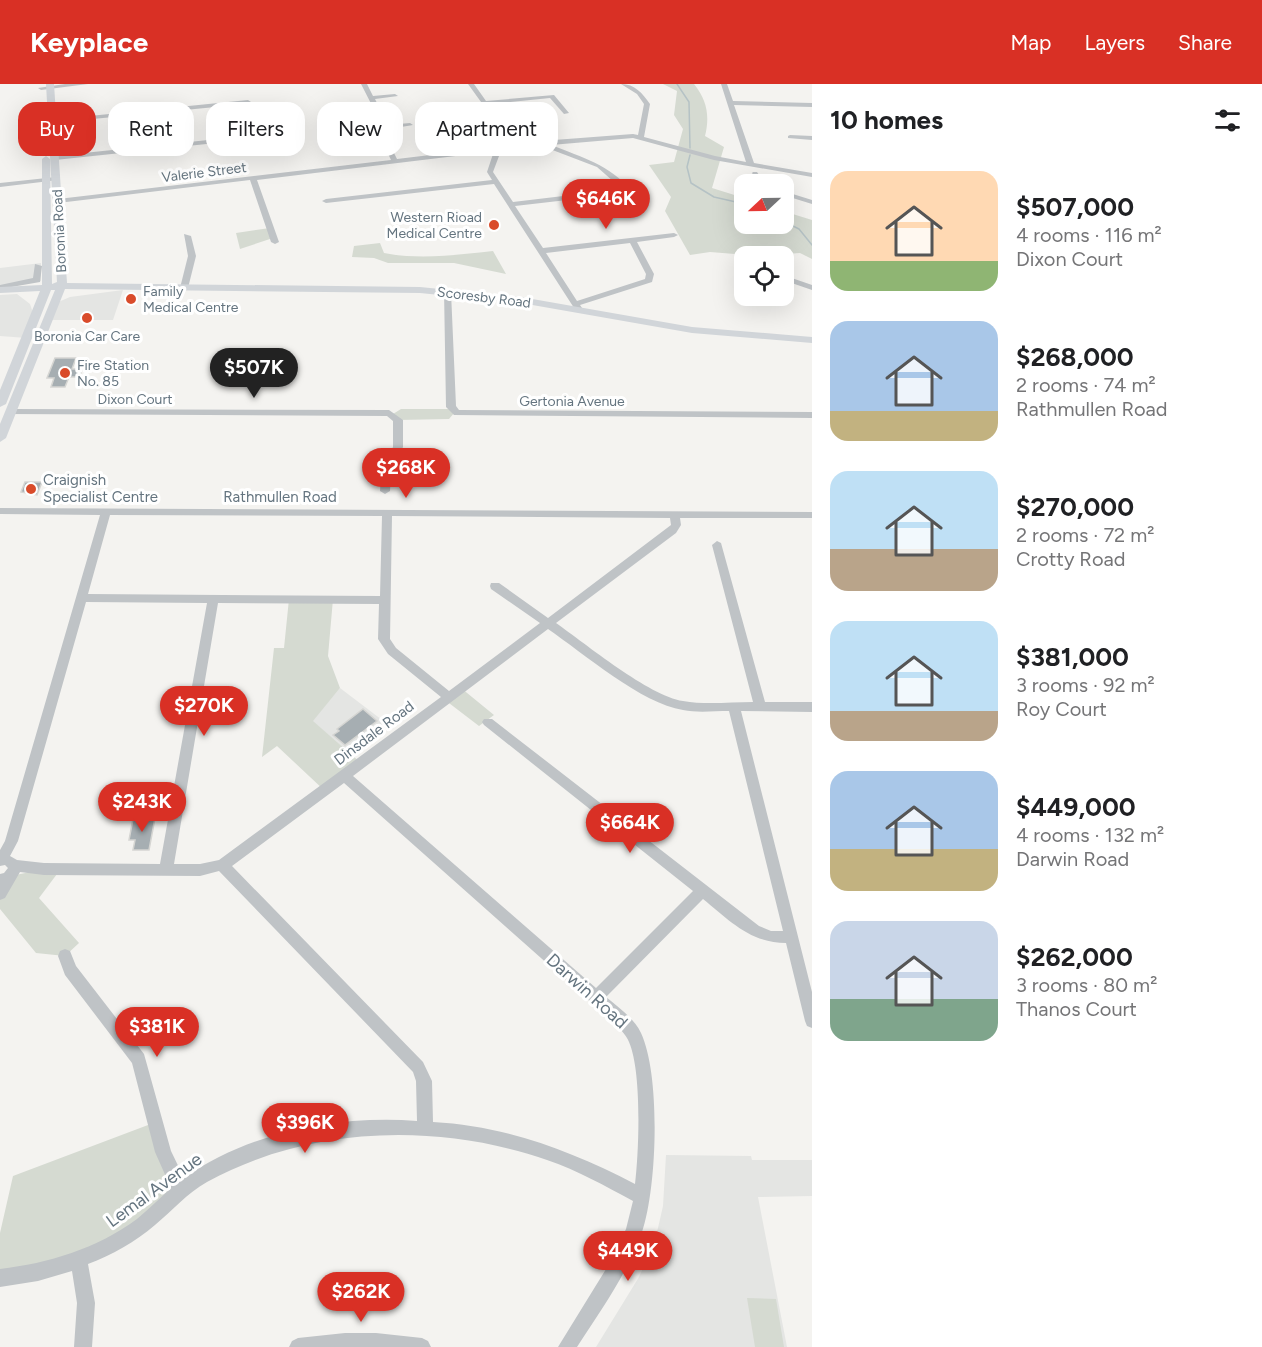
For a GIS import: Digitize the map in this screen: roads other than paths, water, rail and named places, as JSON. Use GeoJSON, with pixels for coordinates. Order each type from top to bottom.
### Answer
{"type":"FeatureCollection","features":[{"type":"Feature","properties":{"kind":"main road","name":"Boronia Road"},"geometry":{"type":"LineString","coordinates":[[46,86],[49,102]]}},
{"type":"Feature","properties":{"kind":"main road","name":"Boronia Road"},"geometry":{"type":"LineString","coordinates":[[0,438],[61,289],[58,201],[51,180],[46,137],[46,86]]}},
{"type":"Feature","properties":{"kind":"main road","name":"Boronia Road"},"geometry":{"type":"LineString","coordinates":[[0,404],[46,290],[51,180],[55,158]]}},
{"type":"Feature","properties":{"kind":"main road"},"geometry":{"type":"LineString","coordinates":[[62,272],[74,282],[93,289]]}},
{"type":"Feature","properties":{"kind":"main road","name":"Scoresby Road"},"geometry":{"type":"LineString","coordinates":[[0,291],[184,288],[384,289],[447,292],[578,307],[696,330],[812,340]]}},
{"type":"Feature","properties":{"kind":"main road"},"geometry":{"type":"LineString","coordinates":[[56,303],[93,289]]}},
{"type":"Feature","properties":{"kind":"main road","name":"Scoresby Road"},"geometry":{"type":"LineString","coordinates":[[0,291],[24,298],[46,290]]}},
{"type":"Feature","properties":{"kind":"main road"},"geometry":{"type":"LineString","coordinates":[[24,298],[35,319]]}},
{"type":"Feature","properties":{"kind":"street"},"geometry":{"type":"LineString","coordinates":[[46,86],[84,84]]}},
{"type":"Feature","properties":{"kind":"street"},"geometry":{"type":"LineString","coordinates":[[364,84],[372,102]]}},
{"type":"Feature","properties":{"kind":"street"},"geometry":{"type":"LineString","coordinates":[[471,84],[484,102]]}},
{"type":"Feature","properties":{"kind":"street"},"geometry":{"type":"LineString","coordinates":[[624,84],[639,93],[647,104],[641,137]]}},
{"type":"Feature","properties":{"kind":"street"},"geometry":{"type":"LineString","coordinates":[[724,84],[756,174]]}},
{"type":"Feature","properties":{"kind":"street"},"geometry":{"type":"LineString","coordinates":[[370,98],[394,96]]}},
{"type":"Feature","properties":{"kind":"street"},"geometry":{"type":"LineString","coordinates":[[495,102],[552,96],[557,102]]}},
{"type":"Feature","properties":{"kind":"street"},"geometry":{"type":"LineString","coordinates":[[96,117],[248,102],[261,137],[96,154]]}},
{"type":"Feature","properties":{"kind":"street"},"geometry":{"type":"LineString","coordinates":[[558,103],[566,113]]}},
{"type":"Feature","properties":{"kind":"street"},"geometry":{"type":"LineString","coordinates":[[731,103],[812,105]]}},
{"type":"Feature","properties":{"kind":"street"},"geometry":{"type":"LineString","coordinates":[[403,126],[410,125]]}},
{"type":"Feature","properties":{"kind":"street","name":"Valerie Street"},"geometry":{"type":"LineString","coordinates":[[558,142],[626,135],[641,137],[753,169],[812,176]]}},
{"type":"Feature","properties":{"kind":"street"},"geometry":{"type":"LineString","coordinates":[[790,137],[812,138]]}},
{"type":"Feature","properties":{"kind":"street"},"geometry":{"type":"LineString","coordinates":[[511,204],[628,191],[614,176],[599,166],[558,150]]}},
{"type":"Feature","properties":{"kind":"street"},"geometry":{"type":"LineString","coordinates":[[55,158],[75,156]]}},
{"type":"Feature","properties":{"kind":"street"},"geometry":{"type":"LineString","coordinates":[[392,156],[395,161]]}},
{"type":"Feature","properties":{"kind":"street","name":"Valerie Street"},"geometry":{"type":"LineString","coordinates":[[58,201],[438,156]]}},
{"type":"Feature","properties":{"kind":"street"},"geometry":{"type":"LineString","coordinates":[[495,156],[490,170],[496,182],[578,307],[649,280],[650,274],[633,240]]}},
{"type":"Feature","properties":{"kind":"street"},"geometry":{"type":"LineString","coordinates":[[253,178],[275,242]]}},
{"type":"Feature","properties":{"kind":"street"},"geometry":{"type":"LineString","coordinates":[[0,185],[51,180]]}},
{"type":"Feature","properties":{"kind":"street"},"geometry":{"type":"LineString","coordinates":[[326,201],[496,182]]}},
{"type":"Feature","properties":{"kind":"street"},"geometry":{"type":"LineString","coordinates":[[794,196],[812,202]]}},
{"type":"Feature","properties":{"kind":"street"},"geometry":{"type":"LineString","coordinates":[[541,251],[674,235]]}},
{"type":"Feature","properties":{"kind":"street"},"geometry":{"type":"LineString","coordinates":[[184,288],[192,256],[187,236]]}},
{"type":"Feature","properties":{"kind":"street"},"geometry":{"type":"LineString","coordinates":[[0,291],[37,280],[38,266]]}},
{"type":"Feature","properties":{"kind":"street"},"geometry":{"type":"LineString","coordinates":[[794,281],[812,288]]}},
{"type":"Feature","properties":{"kind":"street","name":"Gertonia Avenue"},"geometry":{"type":"LineString","coordinates":[[447,292],[451,407],[457,413],[812,415]]}},
{"type":"Feature","properties":{"kind":"street","name":"Dixon Court"},"geometry":{"type":"LineString","coordinates":[[10,412],[389,413],[398,420],[399,446],[386,472],[385,491]]}},
{"type":"Feature","properties":{"kind":"street","name":"Rathmullen Road"},"geometry":{"type":"LineString","coordinates":[[0,511],[812,515]]}},
{"type":"Feature","properties":{"kind":"street"},"geometry":{"type":"LineString","coordinates":[[0,894],[11,841],[106,512]]}},
{"type":"Feature","properties":{"kind":"street"},"geometry":{"type":"LineString","coordinates":[[387,513],[384,634],[389,648],[449,697]]}},
{"type":"Feature","properties":{"kind":"street","name":"Dinsdale Road"},"geometry":{"type":"LineString","coordinates":[[7,869],[201,870],[222,865],[674,530],[676,525],[674,514]]}},
{"type":"Feature","properties":{"kind":"street"},"geometry":{"type":"LineString","coordinates":[[717,545],[760,707]]}},
{"type":"Feature","properties":{"kind":"street"},"geometry":{"type":"LineString","coordinates":[[495,586],[662,700],[689,707],[812,708]]}},
{"type":"Feature","properties":{"kind":"street"},"geometry":{"type":"LineString","coordinates":[[81,598],[384,600]]}},
{"type":"Feature","properties":{"kind":"street"},"geometry":{"type":"LineString","coordinates":[[166,870],[213,599]]}},
{"type":"Feature","properties":{"kind":"street"},"geometry":{"type":"LineString","coordinates":[[734,707],[812,1021]]}},
{"type":"Feature","properties":{"kind":"street"},"geometry":{"type":"LineString","coordinates":[[488,722],[760,934],[771,937],[791,937]]}},
{"type":"Feature","properties":{"kind":"street","name":"Darwin Road"},"geometry":{"type":"LineString","coordinates":[[345,776],[596,998],[629,1029],[636,1039],[643,1077],[646,1148],[642,1197],[635,1228],[626,1252],[567,1347]]}},
{"type":"Feature","properties":{"kind":"street"},"geometry":{"type":"LineString","coordinates":[[222,865],[418,1067],[424,1081],[425,1129]]}},
{"type":"Feature","properties":{"kind":"street"},"geometry":{"type":"LineString","coordinates":[[596,998],[702,891]]}},
{"type":"Feature","properties":{"kind":"street"},"geometry":{"type":"LineString","coordinates":[[65,956],[70,970],[139,1059],[163,1152],[181,1191]]}},
{"type":"Feature","properties":{"kind":"street","name":"Lemal Avenue"},"geometry":{"type":"LineString","coordinates":[[0,1278],[36,1274],[79,1261],[123,1238],[181,1191],[230,1160],[281,1141],[350,1131],[425,1129],[463,1133],[533,1147],[572,1161],[642,1197]]}},
{"type":"Feature","properties":{"kind":"street"},"geometry":{"type":"LineString","coordinates":[[79,1261],[86,1303],[83,1347]]}},
{"type":"Feature","properties":{"kind":"street"},"geometry":{"type":"LineString","coordinates":[[298,1347],[348,1341],[374,1341],[422,1347]]}},
{"type":"Feature","properties":{"kind":"waterway"},"geometry":{"type":"LineString","coordinates":[[677,84],[689,102],[690,148]]}},
{"type":"Feature","properties":{"kind":"waterway"},"geometry":{"type":"LineString","coordinates":[[690,155],[687,167],[691,183],[714,197],[734,202]]}},
{"type":"Feature","properties":{"kind":"waterway"},"geometry":{"type":"LineString","coordinates":[[794,226],[799,229],[812,245]]}},
{"type":"Feature","properties":{"kind":"place","name":"Western Rioad Medical Centre"},"geometry":{"type":"Point","coordinates":[494,225]}},
{"type":"Feature","properties":{"kind":"place","name":"Family Medical Centre"},"geometry":{"type":"Point","coordinates":[131,299]}},
{"type":"Feature","properties":{"kind":"place","name":"Boronia Car Care"},"geometry":{"type":"Point","coordinates":[87,318]}},
{"type":"Feature","properties":{"kind":"place","name":"Fire Station No. 85"},"geometry":{"type":"Point","coordinates":[65,373]}},
{"type":"Feature","properties":{"kind":"place","name":"Craignish Specialist Centre"},"geometry":{"type":"Point","coordinates":[31,489]}}]}
